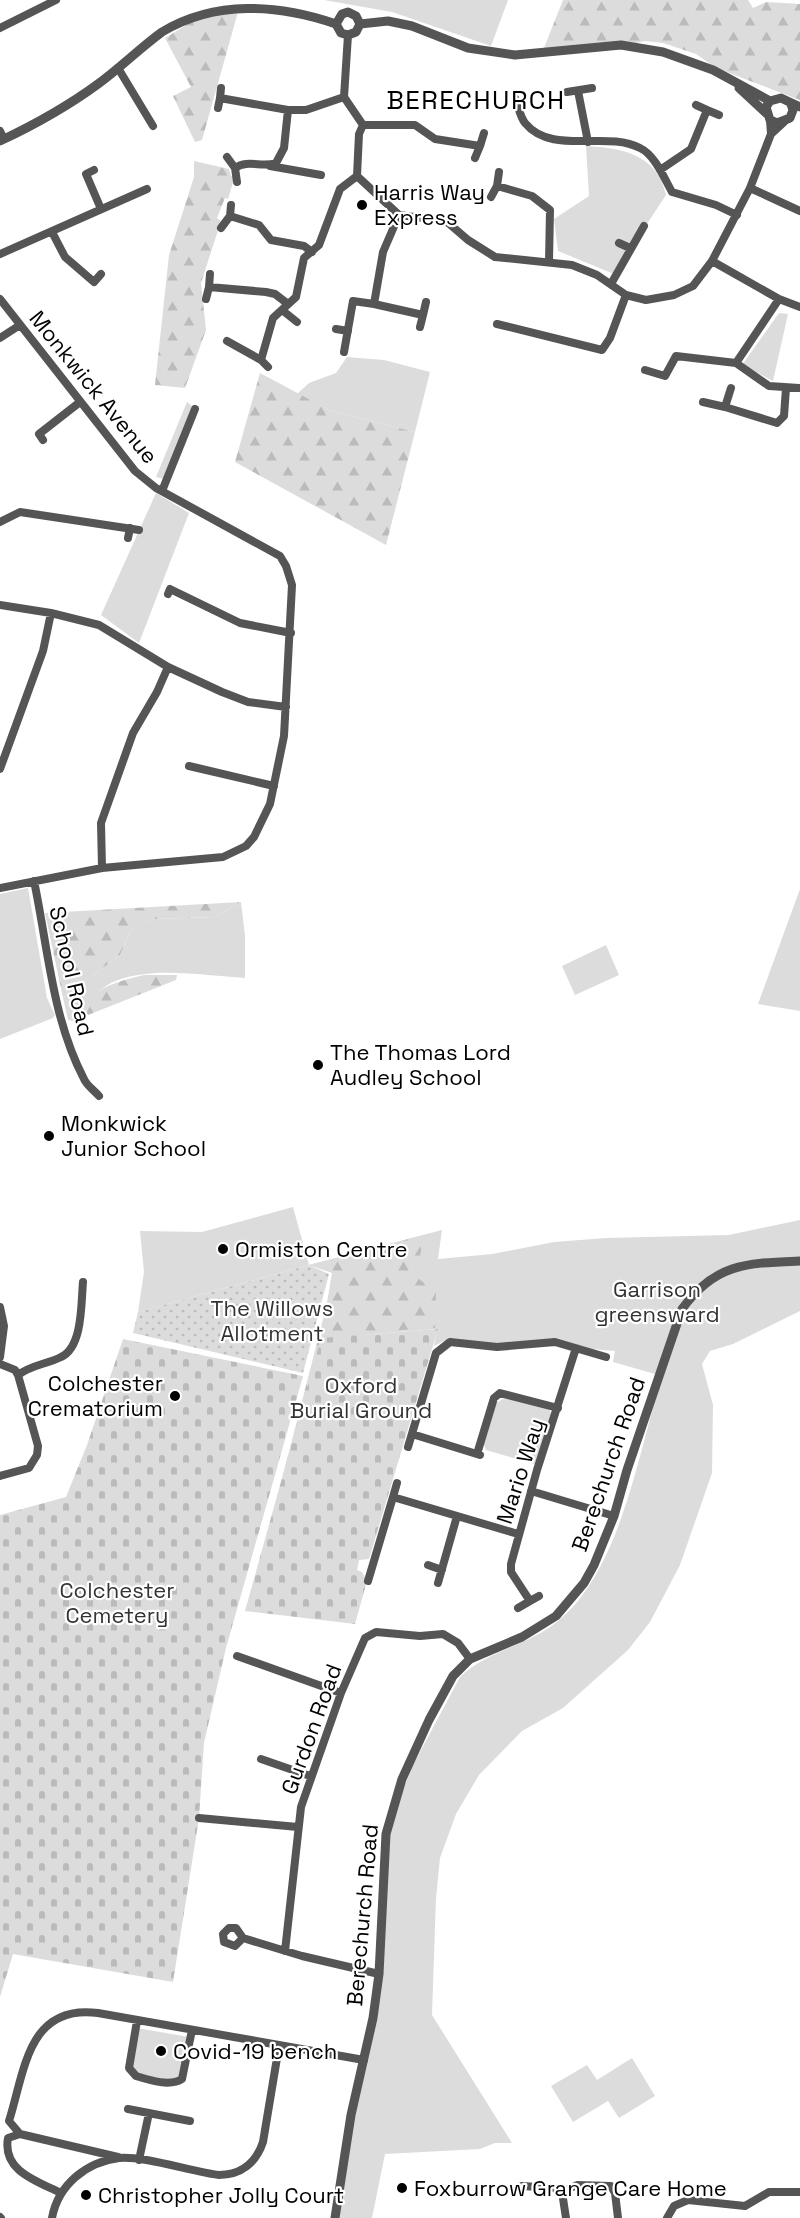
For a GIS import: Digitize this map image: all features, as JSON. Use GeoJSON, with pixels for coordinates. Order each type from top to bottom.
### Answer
{"type":"FeatureCollection","features":[{"type":"Feature","properties":{"kind":"street"},"geometry":{"type":"LineString","coordinates":[[0,28],[40,3],[56,0]]}},
{"type":"Feature","properties":{"kind":"street"},"geometry":{"type":"LineString","coordinates":[[1,137],[74,100],[163,31],[187,17],[231,6],[274,3],[336,24],[341,33],[348,35],[356,32],[360,24]]}},
{"type":"Feature","properties":{"kind":"street"},"geometry":{"type":"LineString","coordinates":[[336,24],[338,18],[348,12],[356,16],[360,24]]}},
{"type":"Feature","properties":{"kind":"street"},"geometry":{"type":"LineString","coordinates":[[360,24],[388,21],[412,26],[468,48],[514,55],[621,45],[663,52],[703,66],[770,100],[781,98],[795,105],[786,121],[771,134],[737,215],[712,261],[693,286],[674,295],[645,300],[626,295],[611,284],[572,265],[516,261],[495,257],[468,240],[446,221],[399,215],[357,176],[358,134],[363,126]]}},
{"type":"Feature","properties":{"kind":"street"},"geometry":{"type":"LineString","coordinates":[[348,35],[344,97],[363,126]]}},
{"type":"Feature","properties":{"kind":"street"},"geometry":{"type":"LineString","coordinates":[[118,68],[153,126]]}},
{"type":"Feature","properties":{"kind":"street"},"geometry":{"type":"LineString","coordinates":[[736,84],[769,117],[786,121],[800,118]]}},
{"type":"Feature","properties":{"kind":"street"},"geometry":{"type":"LineString","coordinates":[[218,108],[221,88]]}},
{"type":"Feature","properties":{"kind":"street"},"geometry":{"type":"LineString","coordinates":[[567,92],[592,88]]}},
{"type":"Feature","properties":{"kind":"street"},"geometry":{"type":"LineString","coordinates":[[578,91],[588,142]]}},
{"type":"Feature","properties":{"kind":"street"},"geometry":{"type":"LineString","coordinates":[[220,98],[288,110],[306,110],[344,97]]}},
{"type":"Feature","properties":{"kind":"street"},"geometry":{"type":"LineString","coordinates":[[515,98],[524,123],[543,136],[588,142],[622,143],[640,148],[660,170],[672,192],[716,205],[737,215]]}},
{"type":"Feature","properties":{"kind":"street"},"geometry":{"type":"LineString","coordinates":[[770,100],[766,107],[771,134]]}},
{"type":"Feature","properties":{"kind":"street"},"geometry":{"type":"LineString","coordinates":[[696,105],[719,115]]}},
{"type":"Feature","properties":{"kind":"street"},"geometry":{"type":"LineString","coordinates":[[268,166],[276,163],[282,156],[288,110]]}},
{"type":"Feature","properties":{"kind":"street"},"geometry":{"type":"LineString","coordinates":[[660,170],[691,149],[707,110]]}},
{"type":"Feature","properties":{"kind":"street"},"geometry":{"type":"LineString","coordinates":[[363,126],[415,125],[435,140],[480,146]]}},
{"type":"Feature","properties":{"kind":"street"},"geometry":{"type":"LineString","coordinates":[[475,158],[484,133]]}},
{"type":"Feature","properties":{"kind":"street"},"geometry":{"type":"LineString","coordinates":[[227,157],[235,168],[237,182]]}},
{"type":"Feature","properties":{"kind":"street"},"geometry":{"type":"LineString","coordinates":[[235,168],[246,164],[321,175]]}},
{"type":"Feature","properties":{"kind":"street"},"geometry":{"type":"LineString","coordinates":[[94,170],[86,174],[101,209]]}},
{"type":"Feature","properties":{"kind":"street"},"geometry":{"type":"LineString","coordinates":[[491,197],[497,186],[500,172]]}},
{"type":"Feature","properties":{"kind":"street"},"geometry":{"type":"LineString","coordinates":[[261,360],[270,325],[296,297],[304,258],[319,245],[340,189],[357,176]]}},
{"type":"Feature","properties":{"kind":"street"},"geometry":{"type":"LineString","coordinates":[[497,186],[532,196],[550,210],[549,262]]}},
{"type":"Feature","properties":{"kind":"street"},"geometry":{"type":"LineString","coordinates":[[750,188],[800,211]]}},
{"type":"Feature","properties":{"kind":"street"},"geometry":{"type":"LineString","coordinates":[[0,254],[147,189]]}},
{"type":"Feature","properties":{"kind":"street"},"geometry":{"type":"LineString","coordinates":[[221,228],[230,216],[231,205]]}},
{"type":"Feature","properties":{"kind":"street"},"geometry":{"type":"LineString","coordinates":[[374,304],[382,252],[399,215]]}},
{"type":"Feature","properties":{"kind":"street"},"geometry":{"type":"LineString","coordinates":[[230,216],[259,225],[271,240],[304,246],[312,252]]}},
{"type":"Feature","properties":{"kind":"street"},"geometry":{"type":"LineString","coordinates":[[611,284],[644,226]]}},
{"type":"Feature","properties":{"kind":"street"},"geometry":{"type":"LineString","coordinates":[[52,232],[65,257],[94,282],[101,274]]}},
{"type":"Feature","properties":{"kind":"street"},"geometry":{"type":"LineString","coordinates":[[619,243],[630,248]]}},
{"type":"Feature","properties":{"kind":"street"},"geometry":{"type":"LineString","coordinates":[[712,261],[779,299],[800,307]]}},
{"type":"Feature","properties":{"kind":"street"},"geometry":{"type":"LineString","coordinates":[[206,299],[210,274]]}},
{"type":"Feature","properties":{"kind":"street"},"geometry":{"type":"LineString","coordinates":[[209,287],[266,292],[275,294],[288,304]]}},
{"type":"Feature","properties":{"kind":"street"},"geometry":{"type":"LineString","coordinates":[[497,324],[602,350],[610,338],[626,295]]}},
{"type":"Feature","properties":{"kind":"street","name":"Monkwick Avenue"},"geometry":{"type":"LineString","coordinates":[[0,299],[135,471],[162,491],[280,556],[292,585],[284,736],[267,812],[254,837],[235,852],[205,859],[102,868],[0,888]]}},
{"type":"Feature","properties":{"kind":"street"},"geometry":{"type":"LineString","coordinates":[[736,363],[779,299]]}},
{"type":"Feature","properties":{"kind":"street"},"geometry":{"type":"LineString","coordinates":[[344,352],[353,301],[423,315]]}},
{"type":"Feature","properties":{"kind":"street"},"geometry":{"type":"LineString","coordinates":[[420,327],[426,302]]}},
{"type":"Feature","properties":{"kind":"street"},"geometry":{"type":"LineString","coordinates":[[282,310],[289,319],[297,322]]}},
{"type":"Feature","properties":{"kind":"street"},"geometry":{"type":"LineString","coordinates":[[0,338],[20,325]]}},
{"type":"Feature","properties":{"kind":"street"},"geometry":{"type":"LineString","coordinates":[[336,329],[348,331]]}},
{"type":"Feature","properties":{"kind":"street"},"geometry":{"type":"LineString","coordinates":[[227,341],[261,360],[268,367]]}},
{"type":"Feature","properties":{"kind":"street"},"geometry":{"type":"LineString","coordinates":[[663,385],[665,376],[676,356],[736,363],[769,386],[799,388]]}},
{"type":"Feature","properties":{"kind":"street"},"geometry":{"type":"LineString","coordinates":[[645,370],[665,376]]}},
{"type":"Feature","properties":{"kind":"street"},"geometry":{"type":"LineString","coordinates":[[725,406],[731,388]]}},
{"type":"Feature","properties":{"kind":"street"},"geometry":{"type":"LineString","coordinates":[[703,402],[725,406],[777,423],[784,416],[786,388]]}},
{"type":"Feature","properties":{"kind":"street"},"geometry":{"type":"LineString","coordinates":[[39,434],[80,402]]}},
{"type":"Feature","properties":{"kind":"street"},"geometry":{"type":"LineString","coordinates":[[162,491],[195,409]]}},
{"type":"Feature","properties":{"kind":"street"},"geometry":{"type":"LineString","coordinates":[[0,522],[20,512],[139,530]]}},
{"type":"Feature","properties":{"kind":"street"},"geometry":{"type":"LineString","coordinates":[[128,538],[130,528]]}},
{"type":"Feature","properties":{"kind":"street"},"geometry":{"type":"LineString","coordinates":[[170,589],[240,623],[291,633]]}},
{"type":"Feature","properties":{"kind":"street"},"geometry":{"type":"LineString","coordinates":[[0,605],[51,613],[99,625],[168,667],[248,702],[286,707]]}},
{"type":"Feature","properties":{"kind":"street"},"geometry":{"type":"LineString","coordinates":[[0,769],[43,651],[51,613]]}},
{"type":"Feature","properties":{"kind":"street"},"geometry":{"type":"LineString","coordinates":[[102,868],[101,823],[133,733],[157,692],[168,667]]}},
{"type":"Feature","properties":{"kind":"street"},"geometry":{"type":"LineString","coordinates":[[189,766],[274,786]]}},
{"type":"Feature","properties":{"kind":"street","name":"School Road"},"geometry":{"type":"LineString","coordinates":[[34,881],[56,1000],[65,1033],[84,1079],[99,1096]]}},
{"type":"Feature","properties":{"kind":"street","name":"Berechurch Road"},"geometry":{"type":"LineString","coordinates":[[335,2218],[351,2115],[364,2060],[379,1974],[383,1851],[394,1803],[419,1740],[453,1676],[470,1659],[522,1636],[556,1616],[589,1574],[614,1516],[627,1470],[682,1309],[698,1288],[720,1273],[754,1263],[800,1261]]}},
{"type":"Feature","properties":{"kind":"street"},"geometry":{"type":"LineString","coordinates":[[18,1375],[26,1369],[67,1354],[76,1337],[83,1282]]}},
{"type":"Feature","properties":{"kind":"street"},"geometry":{"type":"LineString","coordinates":[[80,1305],[90,1307]]}},
{"type":"Feature","properties":{"kind":"street"},"geometry":{"type":"LineString","coordinates":[[0,1307],[4,1326],[0,1357]]}},
{"type":"Feature","properties":{"kind":"street"},"geometry":{"type":"LineString","coordinates":[[408,1447],[436,1353],[450,1342],[497,1347],[555,1342],[606,1357]]}},
{"type":"Feature","properties":{"kind":"street","name":"Mario Way"},"geometry":{"type":"LineString","coordinates":[[530,1601],[511,1572],[518,1534],[576,1348]]}},
{"type":"Feature","properties":{"kind":"street"},"geometry":{"type":"LineString","coordinates":[[0,1364],[15,1370],[18,1375],[36,1434],[37,1455],[29,1468],[0,1476]]}},
{"type":"Feature","properties":{"kind":"street"},"geometry":{"type":"LineString","coordinates":[[412,1434],[479,1455],[494,1398],[500,1393],[558,1408]]}},
{"type":"Feature","properties":{"kind":"street"},"geometry":{"type":"LineString","coordinates":[[368,1581],[367,1566],[397,1483]]}},
{"type":"Feature","properties":{"kind":"street"},"geometry":{"type":"LineString","coordinates":[[531,1491],[614,1516]]}},
{"type":"Feature","properties":{"kind":"street"},"geometry":{"type":"LineString","coordinates":[[393,1497],[518,1534]]}},
{"type":"Feature","properties":{"kind":"street"},"geometry":{"type":"LineString","coordinates":[[438,1583],[457,1516]]}},
{"type":"Feature","properties":{"kind":"street"},"geometry":{"type":"LineString","coordinates":[[428,1565],[442,1570]]}},
{"type":"Feature","properties":{"kind":"street"},"geometry":{"type":"LineString","coordinates":[[518,1608],[539,1596]]}},
{"type":"Feature","properties":{"kind":"street","name":"Gurdon Road"},"geometry":{"type":"LineString","coordinates":[[285,1951],[298,1827],[310,1776],[326,1739],[340,1693],[365,1638],[376,1632],[420,1636],[443,1634],[459,1642],[470,1659]]}},
{"type":"Feature","properties":{"kind":"street"},"geometry":{"type":"LineString","coordinates":[[237,1656],[340,1693]]}},
{"type":"Feature","properties":{"kind":"street"},"geometry":{"type":"LineString","coordinates":[[261,1759],[310,1776]]}},
{"type":"Feature","properties":{"kind":"street"},"geometry":{"type":"LineString","coordinates":[[199,1818],[298,1827]]}},
{"type":"Feature","properties":{"kind":"street"},"geometry":{"type":"LineString","coordinates":[[243,1938],[285,1951],[379,1974]]}},
{"type":"Feature","properties":{"kind":"street"},"geometry":{"type":"LineString","coordinates":[[20,2134],[9,2121],[32,2046],[42,2028],[68,2013],[83,2011],[364,2060]]}},
{"type":"Feature","properties":{"kind":"street"},"geometry":{"type":"LineString","coordinates":[[137,2021],[129,2068],[136,2076],[154,2080],[174,2083],[182,2079],[192,2030]]}},
{"type":"Feature","properties":{"kind":"street"},"geometry":{"type":"LineString","coordinates":[[61,2193],[27,2177],[12,2162],[6,2149],[8,2138],[20,2134],[120,2157],[219,2175],[232,2174],[245,2169],[258,2155],[263,2142],[279,2046]]}},
{"type":"Feature","properties":{"kind":"street"},"geometry":{"type":"LineString","coordinates":[[128,2109],[190,2121]]}},
{"type":"Feature","properties":{"kind":"street"},"geometry":{"type":"LineString","coordinates":[[139,2160],[149,2113]]}},
{"type":"Feature","properties":{"kind":"street"},"geometry":{"type":"LineString","coordinates":[[87,2149],[90,2166]]}},
{"type":"Feature","properties":{"kind":"street"},"geometry":{"type":"LineString","coordinates":[[52,2218],[61,2193],[71,2180],[90,2166],[120,2157]]}},
{"type":"Feature","properties":{"kind":"street"},"geometry":{"type":"LineString","coordinates":[[562,2193],[577,2185],[611,2186],[615,2193],[618,2218]]}},
{"type":"Feature","properties":{"kind":"street"},"geometry":{"type":"LineString","coordinates":[[522,2186],[532,2190],[554,2188],[562,2193],[566,2218]]}},
{"type":"Feature","properties":{"kind":"street"},"geometry":{"type":"LineString","coordinates":[[667,2218],[678,2202],[696,2200],[744,2206],[769,2192],[800,2192]]}},
{"type":"Feature","properties":{"kind":"green space"},"geometry":{"type":"Polygon","coordinates":[[[324,0],[508,0],[491,46],[392,12],[324,0]]]}},
{"type":"Feature","properties":{"kind":"green space"},"geometry":{"type":"Polygon","coordinates":[[[563,0],[748,0],[753,8],[766,2],[800,4],[800,100],[716,68],[696,54],[663,43],[645,41],[627,45],[544,48],[563,0]]]}},
{"type":"Feature","properties":{"kind":"green space"},"geometry":{"type":"Polygon","coordinates":[[[238,12],[202,140],[195,142],[173,96],[191,87],[165,38],[198,18],[238,12]]]}},
{"type":"Feature","properties":{"kind":"green space"},"geometry":{"type":"Polygon","coordinates":[[[586,146],[625,152],[646,162],[655,170],[666,195],[614,274],[558,251],[554,219],[589,196],[586,146]]]}},
{"type":"Feature","properties":{"kind":"green space"},"geometry":{"type":"Polygon","coordinates":[[[194,161],[229,169],[231,176],[235,176],[228,199],[225,198],[217,218],[221,221],[201,283],[206,330],[185,388],[155,385],[169,255],[194,177],[194,161]]]}},
{"type":"Feature","properties":{"kind":"green space"},"geometry":{"type":"Polygon","coordinates":[[[779,313],[788,314],[773,381],[742,365],[779,313]]]}},
{"type":"Feature","properties":{"kind":"green space"},"geometry":{"type":"Polygon","coordinates":[[[347,357],[384,360],[430,372],[415,432],[331,411],[297,394],[309,383],[336,373],[347,357]]]}},
{"type":"Feature","properties":{"kind":"green space"},"geometry":{"type":"Polygon","coordinates":[[[260,373],[331,411],[415,432],[386,545],[235,462],[260,373]]]}},
{"type":"Feature","properties":{"kind":"green space"},"geometry":{"type":"Polygon","coordinates":[[[187,402],[192,406],[164,479],[156,477],[187,402]]]}},
{"type":"Feature","properties":{"kind":"green space"},"geometry":{"type":"Polygon","coordinates":[[[156,493],[189,513],[139,643],[101,615],[156,493]]]}},
{"type":"Feature","properties":{"kind":"green space"},"geometry":{"type":"Polygon","coordinates":[[[28,888],[47,998],[55,1015],[53,1018],[0,1039],[0,894],[28,888]]]}},
{"type":"Feature","properties":{"kind":"green space"},"geometry":{"type":"Polygon","coordinates":[[[800,889],[800,1011],[758,1004],[800,889]]]}},
{"type":"Feature","properties":{"kind":"green space"},"geometry":{"type":"Polygon","coordinates":[[[241,902],[245,936],[245,978],[160,973],[126,978],[101,989],[79,1016],[75,1013],[75,1017],[68,1020],[63,998],[120,955],[129,934],[136,925],[154,919],[215,917],[241,902]]]}},
{"type":"Feature","properties":{"kind":"green space"},"geometry":{"type":"Polygon","coordinates":[[[241,902],[215,917],[154,919],[137,925],[129,934],[120,955],[63,998],[45,913],[241,902]]]}},
{"type":"Feature","properties":{"kind":"green space"},"geometry":{"type":"Polygon","coordinates":[[[606,945],[619,975],[575,995],[562,966],[606,945]]]}},
{"type":"Feature","properties":{"kind":"green space"},"geometry":{"type":"Polygon","coordinates":[[[144,975],[177,975],[176,980],[73,1021],[68,1020],[103,988],[144,975]]]}},
{"type":"Feature","properties":{"kind":"green space","name":"Ormiston Centre"},"geometry":{"type":"Polygon","coordinates":[[[293,1207],[309,1265],[138,1312],[144,1272],[140,1231],[202,1232],[293,1207]]]}},
{"type":"Feature","properties":{"kind":"green space","name":"Garrison greensward"},"geometry":{"type":"Polygon","coordinates":[[[800,1220],[800,1311],[733,1344],[710,1351],[702,1364],[713,1405],[712,1473],[680,1565],[650,1622],[628,1650],[563,1708],[522,1731],[479,1775],[456,1814],[440,1858],[436,1898],[432,2015],[512,2143],[495,2143],[480,2149],[385,2154],[372,2218],[339,2218],[351,2131],[368,2060],[385,1852],[396,1807],[413,1765],[460,1677],[483,1660],[534,1636],[558,1621],[580,1599],[598,1572],[613,1541],[625,1507],[662,1376],[613,1362],[615,1351],[592,1349],[556,1339],[497,1344],[446,1340],[434,1346],[437,1329],[321,1338],[332,1273],[309,1265],[442,1230],[438,1259],[492,1254],[554,1242],[606,1238],[729,1235],[800,1220]]]}},
{"type":"Feature","properties":{"kind":"green space"},"geometry":{"type":"Polygon","coordinates":[[[424,1235],[416,1277],[436,1291],[435,1328],[369,1332],[350,1352],[259,1569],[332,1284],[332,1272],[309,1265],[424,1235]]]}},
{"type":"Feature","properties":{"kind":"green space","name":"The Willows Allotment"},"geometry":{"type":"Polygon","coordinates":[[[309,1265],[329,1274],[303,1373],[133,1333],[138,1312],[309,1265]]]}},
{"type":"Feature","properties":{"kind":"green space","name":"Oxford Burial Ground"},"geometry":{"type":"Polygon","coordinates":[[[438,1329],[369,1559],[359,1560],[357,1570],[362,1572],[367,1581],[355,1624],[245,1611],[321,1338],[438,1329]]]}},
{"type":"Feature","properties":{"kind":"green space","name":"Colchester Cemetery"},"geometry":{"type":"Polygon","coordinates":[[[123,1339],[303,1376],[226,1648],[204,1743],[199,1818],[173,1982],[13,1954],[0,1997],[0,1515],[66,1497],[87,1445],[123,1339]]]}},
{"type":"Feature","properties":{"kind":"green space"},"geometry":{"type":"Polygon","coordinates":[[[509,1395],[548,1407],[553,1418],[540,1462],[534,1464],[486,1450],[483,1443],[495,1404],[509,1395]]]}},
{"type":"Feature","properties":{"kind":"green space"},"geometry":{"type":"Polygon","coordinates":[[[137,2028],[189,2037],[183,2056],[183,2073],[173,2081],[134,2073],[131,2062],[137,2028]]]}},
{"type":"Feature","properties":{"kind":"green space"},"geometry":{"type":"Polygon","coordinates":[[[632,2058],[655,2096],[619,2118],[608,2101],[573,2122],[551,2086],[587,2065],[597,2080],[632,2058]]]}},
{"type":"Feature","properties":{"kind":"place","name":"Harris Way Express"},"geometry":{"type":"Point","coordinates":[362,205]}},
{"type":"Feature","properties":{"kind":"place","name":"The Thomas Lord Audley School"},"geometry":{"type":"Point","coordinates":[318,1065]}},
{"type":"Feature","properties":{"kind":"place","name":"Monkwick Junior School"},"geometry":{"type":"Point","coordinates":[49,1136]}},
{"type":"Feature","properties":{"kind":"place","name":"Ormiston Centre"},"geometry":{"type":"Point","coordinates":[223,1249]}},
{"type":"Feature","properties":{"kind":"place","name":"Colchester Crematorium"},"geometry":{"type":"Point","coordinates":[175,1396]}},
{"type":"Feature","properties":{"kind":"place","name":"Covid-19 bench"},"geometry":{"type":"Point","coordinates":[161,2051]}},
{"type":"Feature","properties":{"kind":"place","name":"Foxburrow Grange Care Home"},"geometry":{"type":"Point","coordinates":[402,2188]}},
{"type":"Feature","properties":{"kind":"place","name":"Christopher Jolly Court"},"geometry":{"type":"Point","coordinates":[86,2195]}},
{"type":"Feature","properties":{"kind":"district","name":"BERECHURCH"},"geometry":{"type":"Point","coordinates":[476,100]}}]}
